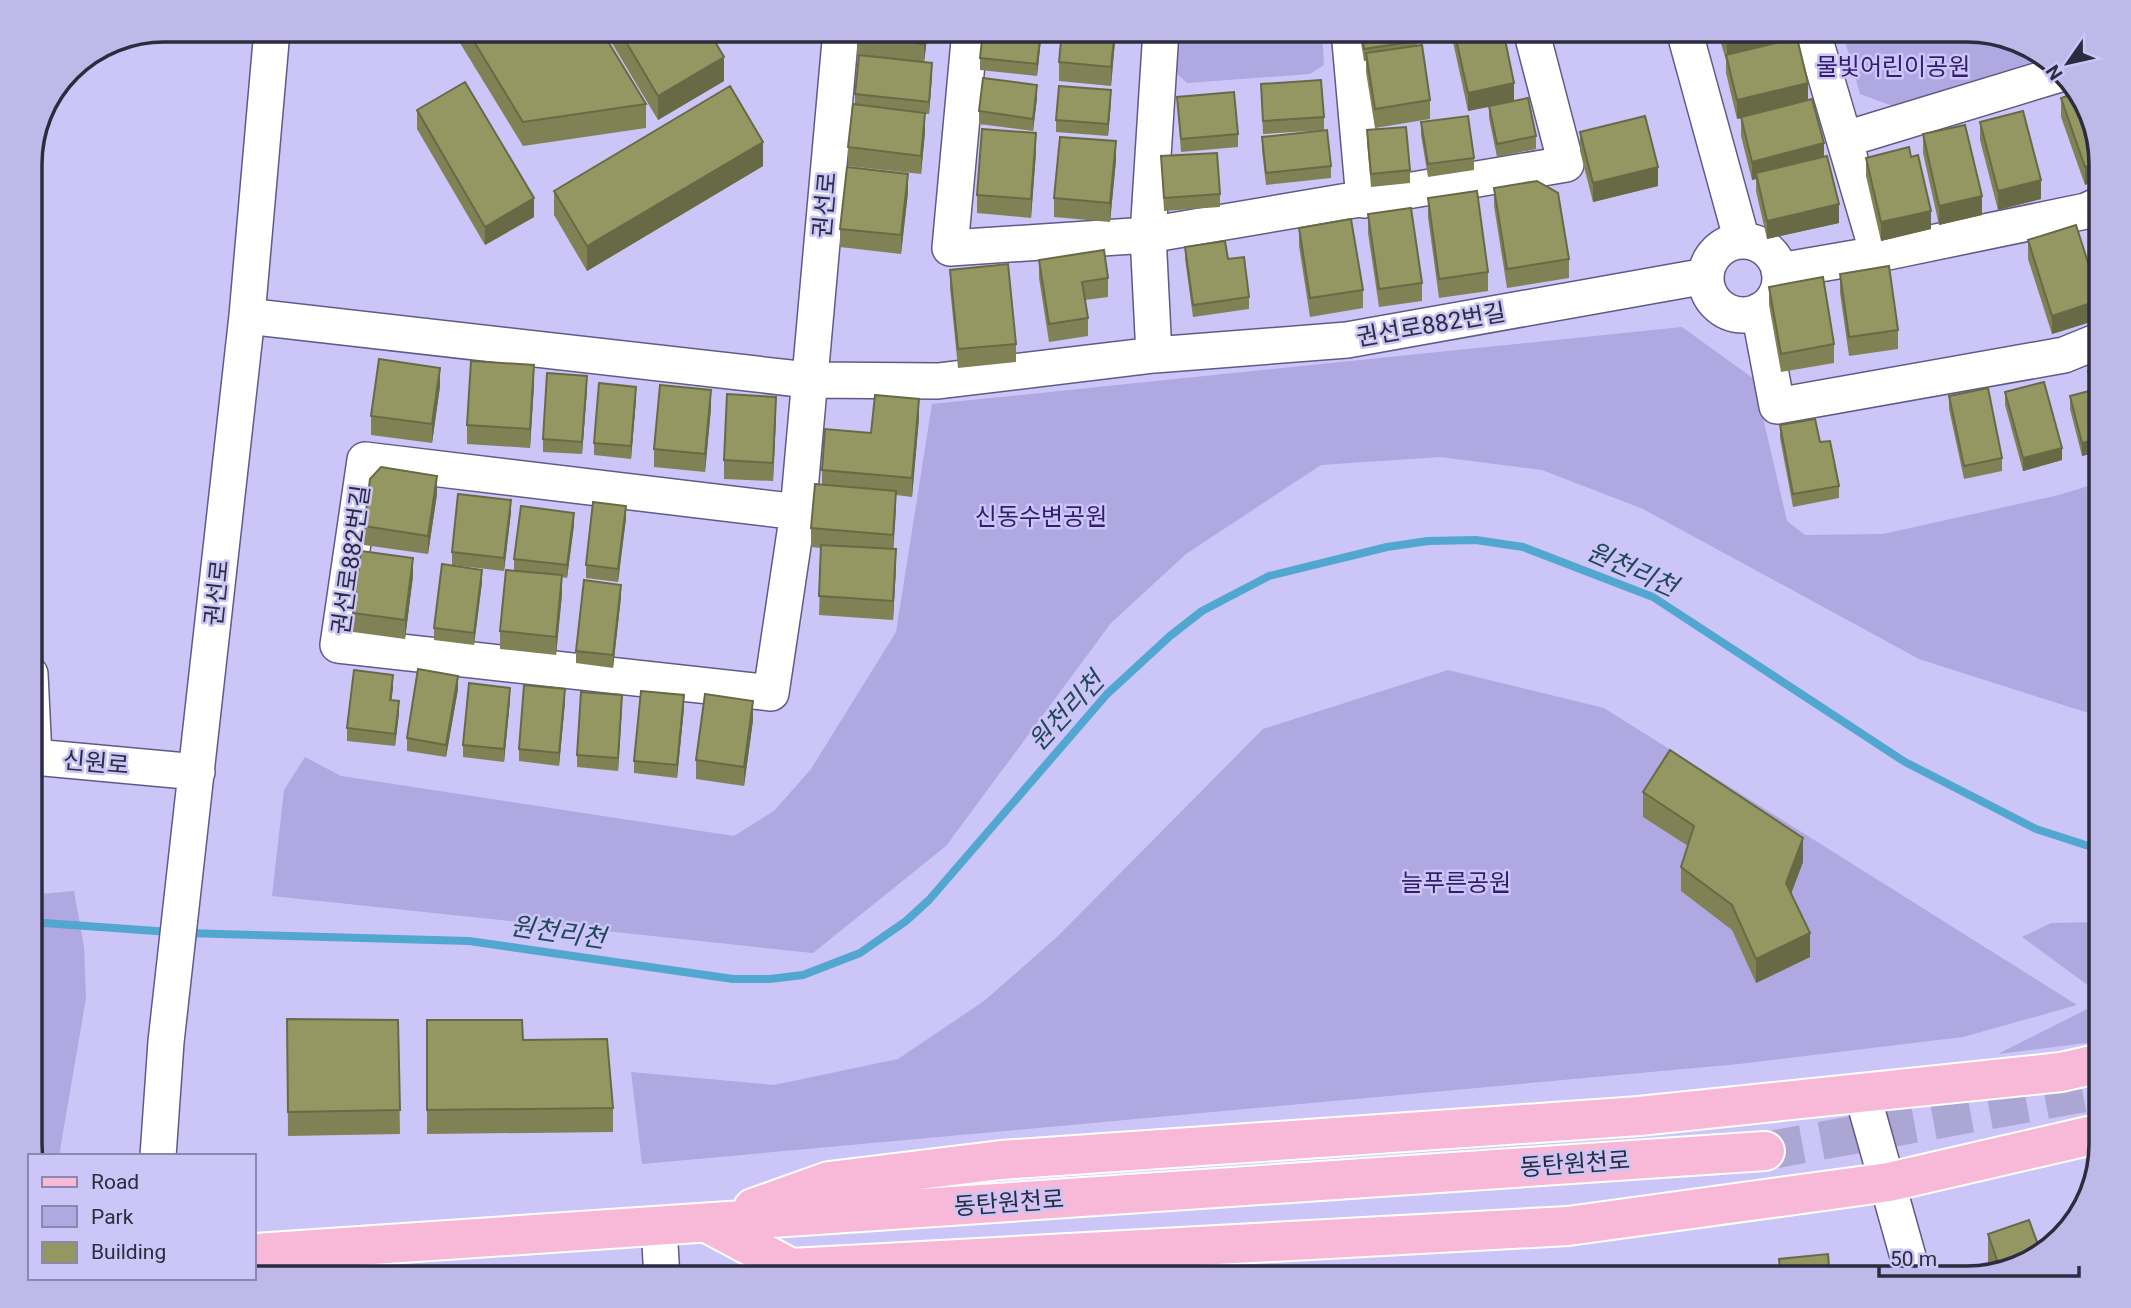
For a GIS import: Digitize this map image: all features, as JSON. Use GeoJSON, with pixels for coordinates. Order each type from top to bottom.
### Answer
{"type":"FeatureCollection","features":[{"type":"Feature","properties":{"kind":"main road"},"geometry":{"type":"LineString","coordinates":[[709,1224],[829,1181],[1001,1160],[1639,1116],[2061,1072],[2089,1066]]}},
{"type":"Feature","properties":{"kind":"main road"},"geometry":{"type":"LineString","coordinates":[[845,1266],[1568,1226],[1889,1182],[2089,1136]]}},
{"type":"Feature","properties":{"kind":"main road","name":"동탄원천로"},"geometry":{"type":"LineString","coordinates":[[256,1253],[1765,1150]]}},
{"type":"Feature","properties":{"kind":"main road"},"geometry":{"type":"LineString","coordinates":[[709,1224],[786,1266]]}},
{"type":"Feature","properties":{"kind":"street","name":"권선로"},"geometry":{"type":"LineString","coordinates":[[158,1154],[166,1042],[192,831],[247,316],[271,42]]}},
{"type":"Feature","properties":{"kind":"street","name":"권선로"},"geometry":{"type":"LineString","coordinates":[[808,380],[840,42]]}},
{"type":"Feature","properties":{"kind":"street"},"geometry":{"type":"LineString","coordinates":[[969,42],[950,248],[1148,235],[1566,164],[1534,42]]}},
{"type":"Feature","properties":{"kind":"street"},"geometry":{"type":"LineString","coordinates":[[1154,355],[1148,235],[1160,42]]}},
{"type":"Feature","properties":{"kind":"street"},"geometry":{"type":"LineString","coordinates":[[1350,42],[1364,200]]}},
{"type":"Feature","properties":{"kind":"street"},"geometry":{"type":"LineString","coordinates":[[1687,42],[1742,241]]}},
{"type":"Feature","properties":{"kind":"street"},"geometry":{"type":"LineString","coordinates":[[1816,42],[1878,254]]}},
{"type":"Feature","properties":{"kind":"street"},"geometry":{"type":"LineString","coordinates":[[1846,139],[2033,82]]}},
{"type":"Feature","properties":{"kind":"street"},"geometry":{"type":"LineString","coordinates":[[1779,271],[1878,254],[2089,210]]}},
{"type":"Feature","properties":{"kind":"street"},"geometry":{"type":"LineString","coordinates":[[1742,241],[1766,249],[1779,271],[1776,295],[1759,312],[1746,315],[1723,309],[1707,289],[1708,265],[1721,248],[1742,241]]}},
{"type":"Feature","properties":{"kind":"street","name":"권선로882번길"},"geometry":{"type":"LineString","coordinates":[[247,316],[808,380],[938,381],[1154,355],[1347,340],[1706,276]]}},
{"type":"Feature","properties":{"kind":"street"},"geometry":{"type":"LineString","coordinates":[[1759,312],[1777,406],[2064,355],[2089,345]]}},
{"type":"Feature","properties":{"kind":"street","name":"권선로882번길"},"geometry":{"type":"LineString","coordinates":[[798,512],[366,460],[338,645],[771,693],[798,512],[808,380]]}},
{"type":"Feature","properties":{"kind":"street","name":"신원로"},"geometry":{"type":"LineString","coordinates":[[42,760],[197,772]]}},
{"type":"Feature","properties":{"kind":"street"},"geometry":{"type":"LineString","coordinates":[[1862,1093],[1911,1266]]}},
{"type":"Feature","properties":{"kind":"street"},"geometry":{"type":"LineString","coordinates":[[659,1227],[661,1266]]}},
{"type":"Feature","properties":{"kind":"green space"},"geometry":{"type":"Polygon","coordinates":[[[1175,42],[1323,42],[1324,65],[1310,74],[1187,83],[1174,71],[1175,42]]]}},
{"type":"Feature","properties":{"kind":"green space","name":"물빛어린이공원"},"geometry":{"type":"Polygon","coordinates":[[[1845,42],[1983,43],[2013,51],[2033,61],[2033,64],[1893,106],[1860,94],[1845,42]]]}},
{"type":"Feature","properties":{"kind":"green space","name":"신동수변공원"},"geometry":{"type":"Polygon","coordinates":[[[1682,327],[1754,379],[1787,521],[1805,535],[1883,534],[2059,495],[2089,486],[2089,713],[1919,659],[1643,509],[1542,470],[1440,457],[1321,465],[1186,554],[1111,623],[946,846],[813,953],[272,896],[284,790],[305,757],[341,776],[734,836],[774,811],[811,769],[896,632],[932,404],[1682,327]]]}},
{"type":"Feature","properties":{"kind":"green space","name":"늘푸른공원"},"geometry":{"type":"Polygon","coordinates":[[[1448,670],[1604,708],[2077,1005],[1963,1037],[1739,1064],[642,1164],[631,1072],[774,1085],[898,1059],[984,1001],[1057,937],[1263,729],[1448,670]]]}},
{"type":"Feature","properties":{"kind":"green space"},"geometry":{"type":"Polygon","coordinates":[[[74,891],[84,947],[86,998],[59,1154],[42,1152],[42,894],[74,891]]]}},
{"type":"Feature","properties":{"kind":"green space"},"geometry":{"type":"Polygon","coordinates":[[[2089,922],[2089,986],[2022,937],[2051,923],[2089,922]]]}},
{"type":"Feature","properties":{"kind":"green space"},"geometry":{"type":"Polygon","coordinates":[[[2089,1008],[2089,1043],[1998,1054],[2089,1008]]]}},
{"type":"Feature","properties":{"kind":"building"},"geometry":{"type":"Polygon","coordinates":[[[474,42],[608,42],[646,104],[523,122],[474,42]]]}},
{"type":"Feature","properties":{"kind":"building"},"geometry":{"type":"Polygon","coordinates":[[[626,42],[715,42],[724,57],[658,96],[626,42]]]}},
{"type":"Feature","properties":{"kind":"building"},"geometry":{"type":"Polygon","coordinates":[[[982,42],[1040,42],[1037,64],[980,58],[982,42]]]}},
{"type":"Feature","properties":{"kind":"building"},"geometry":{"type":"Polygon","coordinates":[[[1061,42],[1114,42],[1111,67],[1059,62],[1061,42]]]}},
{"type":"Feature","properties":{"kind":"building"},"geometry":{"type":"Polygon","coordinates":[[[1363,42],[1410,42],[1364,49],[1363,42]]]}},
{"type":"Feature","properties":{"kind":"building"},"geometry":{"type":"Polygon","coordinates":[[[1457,42],[1505,42],[1514,83],[1468,93],[1457,42]]]}},
{"type":"Feature","properties":{"kind":"building"},"geometry":{"type":"Polygon","coordinates":[[[1780,42],[1798,42],[1808,83],[1737,100],[1726,55],[1780,42]]]}},
{"type":"Feature","properties":{"kind":"building"},"geometry":{"type":"Polygon","coordinates":[[[1422,45],[1430,100],[1375,109],[1366,53],[1422,45]]]}},
{"type":"Feature","properties":{"kind":"building"},"geometry":{"type":"Polygon","coordinates":[[[859,55],[932,63],[929,102],[855,94],[859,55]]]}},
{"type":"Feature","properties":{"kind":"building"},"geometry":{"type":"Polygon","coordinates":[[[983,78],[1037,85],[1033,119],[979,111],[983,78]]]}},
{"type":"Feature","properties":{"kind":"building"},"geometry":{"type":"Polygon","coordinates":[[[1321,80],[1324,117],[1263,121],[1261,84],[1321,80]]]}},
{"type":"Feature","properties":{"kind":"building"},"geometry":{"type":"Polygon","coordinates":[[[465,82],[534,198],[485,227],[417,110],[465,82]]]}},
{"type":"Feature","properties":{"kind":"building"},"geometry":{"type":"Polygon","coordinates":[[[730,86],[763,142],[587,246],[554,191],[730,86]]]}},
{"type":"Feature","properties":{"kind":"building"},"geometry":{"type":"Polygon","coordinates":[[[1059,86],[1111,90],[1108,124],[1056,120],[1059,86]]]}},
{"type":"Feature","properties":{"kind":"building"},"geometry":{"type":"Polygon","coordinates":[[[1234,92],[1238,134],[1181,139],[1177,97],[1234,92]]]}},
{"type":"Feature","properties":{"kind":"building"},"geometry":{"type":"Polygon","coordinates":[[[1528,98],[1536,136],[1497,144],[1489,106],[1528,98]]]}},
{"type":"Feature","properties":{"kind":"building"},"geometry":{"type":"Polygon","coordinates":[[[2061,98],[2070,98],[2083,125],[2089,156],[2089,166],[2085,167],[2061,98]]]}},
{"type":"Feature","properties":{"kind":"building"},"geometry":{"type":"Polygon","coordinates":[[[1812,99],[1824,143],[1752,162],[1741,117],[1812,99]]]}},
{"type":"Feature","properties":{"kind":"building"},"geometry":{"type":"Polygon","coordinates":[[[853,104],[925,113],[921,156],[848,147],[853,104]]]}},
{"type":"Feature","properties":{"kind":"building"},"geometry":{"type":"Polygon","coordinates":[[[2023,111],[2041,180],[1998,191],[1980,122],[2023,111]]]}},
{"type":"Feature","properties":{"kind":"building"},"geometry":{"type":"Polygon","coordinates":[[[1468,116],[1474,158],[1428,164],[1421,122],[1468,116]]]}},
{"type":"Feature","properties":{"kind":"building"},"geometry":{"type":"Polygon","coordinates":[[[1645,116],[1658,167],[1593,183],[1580,132],[1645,116]]]}},
{"type":"Feature","properties":{"kind":"building"},"geometry":{"type":"Polygon","coordinates":[[[1965,125],[1982,196],[1939,206],[1923,134],[1965,125]]]}},
{"type":"Feature","properties":{"kind":"building"},"geometry":{"type":"Polygon","coordinates":[[[1406,127],[1410,170],[1371,174],[1367,130],[1406,127]]]}},
{"type":"Feature","properties":{"kind":"building"},"geometry":{"type":"Polygon","coordinates":[[[982,129],[1036,133],[1031,199],[977,195],[982,129]]]}},
{"type":"Feature","properties":{"kind":"building"},"geometry":{"type":"Polygon","coordinates":[[[1327,130],[1331,166],[1266,173],[1262,137],[1327,130]]]}},
{"type":"Feature","properties":{"kind":"building"},"geometry":{"type":"Polygon","coordinates":[[[1060,137],[1116,141],[1110,203],[1054,198],[1060,137]]]}},
{"type":"Feature","properties":{"kind":"building"},"geometry":{"type":"Polygon","coordinates":[[[1909,147],[1911,157],[1918,155],[1931,211],[1881,222],[1866,158],[1909,147]]]}},
{"type":"Feature","properties":{"kind":"building"},"geometry":{"type":"Polygon","coordinates":[[[1217,153],[1220,194],[1164,198],[1161,156],[1217,153]]]}},
{"type":"Feature","properties":{"kind":"building"},"geometry":{"type":"Polygon","coordinates":[[[1827,156],[1839,204],[1767,221],[1756,173],[1827,156]]]}},
{"type":"Feature","properties":{"kind":"building"},"geometry":{"type":"Polygon","coordinates":[[[847,167],[908,174],[901,235],[840,229],[847,167]]]}},
{"type":"Feature","properties":{"kind":"building"},"geometry":{"type":"Polygon","coordinates":[[[1537,181],[1558,193],[1569,259],[1507,269],[1494,188],[1537,181]]]}},
{"type":"Feature","properties":{"kind":"building"},"geometry":{"type":"Polygon","coordinates":[[[1477,191],[1488,272],[1439,279],[1428,198],[1477,191]]]}},
{"type":"Feature","properties":{"kind":"building"},"geometry":{"type":"Polygon","coordinates":[[[1411,208],[1422,283],[1379,289],[1368,214],[1411,208]]]}},
{"type":"Feature","properties":{"kind":"building"},"geometry":{"type":"Polygon","coordinates":[[[1351,219],[1363,290],[1310,298],[1299,228],[1351,219]]]}},
{"type":"Feature","properties":{"kind":"building"},"geometry":{"type":"Polygon","coordinates":[[[2076,225],[2089,266],[2089,304],[2052,316],[2028,240],[2076,225]]]}},
{"type":"Feature","properties":{"kind":"building"},"geometry":{"type":"Polygon","coordinates":[[[1225,241],[1228,259],[1244,257],[1249,297],[1193,305],[1185,247],[1225,241]]]}},
{"type":"Feature","properties":{"kind":"building"},"geometry":{"type":"Polygon","coordinates":[[[1104,250],[1108,278],[1082,282],[1088,318],[1049,324],[1039,260],[1104,250]]]}},
{"type":"Feature","properties":{"kind":"building"},"geometry":{"type":"Polygon","coordinates":[[[1008,264],[1016,344],[958,349],[950,270],[1008,264]]]}},
{"type":"Feature","properties":{"kind":"building"},"geometry":{"type":"Polygon","coordinates":[[[1889,266],[1898,330],[1849,337],[1840,274],[1889,266]]]}},
{"type":"Feature","properties":{"kind":"building"},"geometry":{"type":"Polygon","coordinates":[[[1823,277],[1834,344],[1781,354],[1769,287],[1823,277]]]}},
{"type":"Feature","properties":{"kind":"building"},"geometry":{"type":"Polygon","coordinates":[[[379,359],[440,368],[432,424],[371,416],[379,359]]]}},
{"type":"Feature","properties":{"kind":"building"},"geometry":{"type":"Polygon","coordinates":[[[471,361],[534,365],[530,429],[467,425],[471,361]]]}},
{"type":"Feature","properties":{"kind":"building"},"geometry":{"type":"Polygon","coordinates":[[[547,373],[587,376],[582,442],[543,439],[547,373]]]}},
{"type":"Feature","properties":{"kind":"building"},"geometry":{"type":"Polygon","coordinates":[[[2044,382],[2062,448],[2023,458],[2005,392],[2044,382]]]}},
{"type":"Feature","properties":{"kind":"building"},"geometry":{"type":"Polygon","coordinates":[[[599,383],[636,387],[631,446],[594,443],[599,383]]]}},
{"type":"Feature","properties":{"kind":"building"},"geometry":{"type":"Polygon","coordinates":[[[660,385],[711,390],[705,454],[654,449],[660,385]]]}},
{"type":"Feature","properties":{"kind":"building"},"geometry":{"type":"Polygon","coordinates":[[[1988,388],[2002,458],[1964,466],[1949,396],[1988,388]]]}},
{"type":"Feature","properties":{"kind":"building"},"geometry":{"type":"Polygon","coordinates":[[[2089,391],[2089,441],[2082,443],[2070,396],[2089,391]]]}},
{"type":"Feature","properties":{"kind":"building"},"geometry":{"type":"Polygon","coordinates":[[[727,394],[776,397],[773,463],[724,460],[727,394]]]}},
{"type":"Feature","properties":{"kind":"building"},"geometry":{"type":"Polygon","coordinates":[[[875,395],[919,399],[912,478],[822,470],[825,429],[871,433],[875,395]]]}},
{"type":"Feature","properties":{"kind":"building"},"geometry":{"type":"Polygon","coordinates":[[[1815,419],[1820,442],[1830,441],[1839,486],[1793,494],[1780,425],[1815,419]]]}},
{"type":"Feature","properties":{"kind":"building"},"geometry":{"type":"Polygon","coordinates":[[[381,467],[437,476],[428,536],[364,526],[370,479],[381,467]]]}},
{"type":"Feature","properties":{"kind":"building"},"geometry":{"type":"Polygon","coordinates":[[[815,484],[896,491],[893,535],[811,528],[815,484]]]}},
{"type":"Feature","properties":{"kind":"building"},"geometry":{"type":"Polygon","coordinates":[[[458,494],[511,500],[504,558],[452,552],[458,494]]]}},
{"type":"Feature","properties":{"kind":"building"},"geometry":{"type":"Polygon","coordinates":[[[593,502],[626,506],[618,569],[586,565],[593,502]]]}},
{"type":"Feature","properties":{"kind":"building"},"geometry":{"type":"Polygon","coordinates":[[[521,506],[574,513],[567,565],[514,559],[521,506]]]}},
{"type":"Feature","properties":{"kind":"building"},"geometry":{"type":"Polygon","coordinates":[[[821,545],[896,549],[893,601],[819,596],[821,545]]]}},
{"type":"Feature","properties":{"kind":"building"},"geometry":{"type":"Polygon","coordinates":[[[361,551],[413,558],[405,620],[353,613],[361,551]]]}},
{"type":"Feature","properties":{"kind":"building"},"geometry":{"type":"Polygon","coordinates":[[[442,564],[482,570],[474,633],[434,628],[442,564]]]}},
{"type":"Feature","properties":{"kind":"building"},"geometry":{"type":"Polygon","coordinates":[[[506,570],[562,575],[556,637],[500,631],[506,570]]]}},
{"type":"Feature","properties":{"kind":"building"},"geometry":{"type":"Polygon","coordinates":[[[584,580],[621,585],[613,655],[576,651],[584,580]]]}},
{"type":"Feature","properties":{"kind":"building"},"geometry":{"type":"Polygon","coordinates":[[[418,669],[458,676],[446,745],[407,738],[418,669]]]}},
{"type":"Feature","properties":{"kind":"building"},"geometry":{"type":"Polygon","coordinates":[[[354,670],[393,675],[390,700],[399,701],[395,734],[347,728],[354,670]]]}},
{"type":"Feature","properties":{"kind":"building"},"geometry":{"type":"Polygon","coordinates":[[[469,683],[510,688],[504,749],[463,745],[469,683]]]}},
{"type":"Feature","properties":{"kind":"building"},"geometry":{"type":"Polygon","coordinates":[[[524,685],[565,689],[559,753],[519,749],[524,685]]]}},
{"type":"Feature","properties":{"kind":"building"},"geometry":{"type":"Polygon","coordinates":[[[641,691],[684,695],[677,765],[634,761],[641,691]]]}},
{"type":"Feature","properties":{"kind":"building"},"geometry":{"type":"Polygon","coordinates":[[[581,692],[622,695],[618,758],[577,755],[581,692]]]}},
{"type":"Feature","properties":{"kind":"building"},"geometry":{"type":"Polygon","coordinates":[[[705,694],[753,701],[744,767],[696,760],[705,694]]]}},
{"type":"Feature","properties":{"kind":"building"},"geometry":{"type":"Polygon","coordinates":[[[1670,750],[1803,838],[1786,883],[1810,933],[1756,959],[1732,905],[1681,867],[1694,826],[1643,792],[1670,750]]]}},
{"type":"Feature","properties":{"kind":"building"},"geometry":{"type":"Polygon","coordinates":[[[287,1019],[398,1020],[400,1110],[288,1112],[287,1019]]]}},
{"type":"Feature","properties":{"kind":"building"},"geometry":{"type":"Polygon","coordinates":[[[427,1020],[522,1020],[523,1040],[607,1039],[613,1108],[427,1110],[427,1020]]]}},
{"type":"Feature","properties":{"kind":"building"},"geometry":{"type":"Polygon","coordinates":[[[2029,1220],[2038,1243],[1998,1262],[1988,1234],[2029,1220]]]}},
{"type":"Feature","properties":{"kind":"building"},"geometry":{"type":"Polygon","coordinates":[[[1828,1254],[1829,1266],[1780,1266],[1779,1259],[1828,1254]]]}},
{"type":"Feature","properties":{"kind":"waterway","name":"원천리천"},"geometry":{"type":"LineString","coordinates":[[186,933],[469,941],[733,979],[770,979],[803,975],[860,953],[906,921],[929,900],[1107,694],[1170,636],[1202,611],[1269,576],[1387,547],[1428,541],[1476,540],[1523,547],[1653,597],[1905,762],[2036,829],[2089,846]]}},
{"type":"Feature","properties":{"kind":"waterway","name":"원천리천"},"geometry":{"type":"LineString","coordinates":[[42,923],[170,932]]}},
{"type":"Feature","properties":{"kind":"tunnel"},"geometry":{"type":"LineString","coordinates":[[1765,1151],[2089,1092]]}}]}
